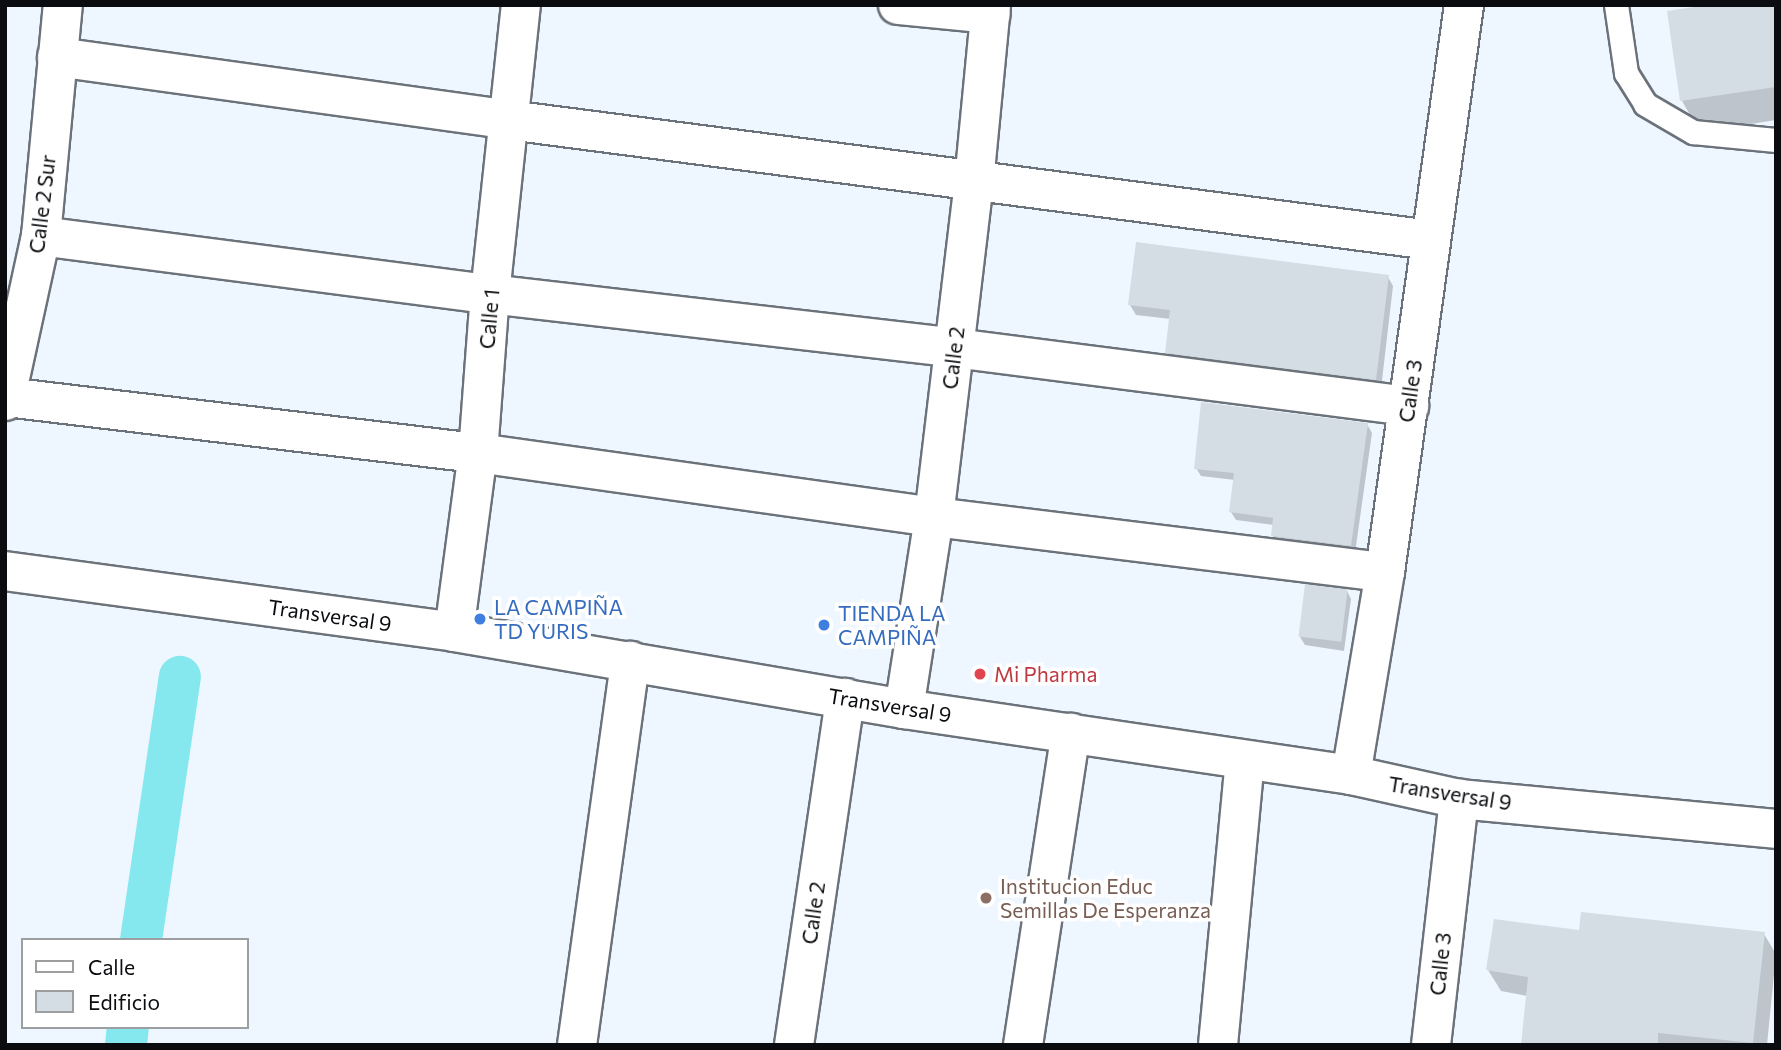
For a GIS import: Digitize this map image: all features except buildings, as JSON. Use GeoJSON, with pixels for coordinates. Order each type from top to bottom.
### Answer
{"type":"FeatureCollection","features":[{"type":"Feature","properties":{"kind":"street","name":"Calle 2 Sur"},"geometry":{"type":"LineString","coordinates":[[6,399],[17,291],[41,236],[63,5]]}},
{"type":"Feature","properties":{"kind":"street","name":"Calle 1"},"geometry":{"type":"LineString","coordinates":[[454,632],[478,453],[491,295],[521,5]]}},
{"type":"Feature","properties":{"kind":"street"},"geometry":{"type":"LineString","coordinates":[[898,5],[991,9]]}},
{"type":"Feature","properties":{"kind":"street","name":"Calle 3"},"geometry":{"type":"LineString","coordinates":[[1351,775],[1385,572],[1464,5]]}},
{"type":"Feature","properties":{"kind":"street","name":"Calle 2"},"geometry":{"type":"LineString","coordinates":[[904,709],[934,517],[974,182],[991,9]]}},
{"type":"Feature","properties":{"kind":"street"},"geometry":{"type":"LineString","coordinates":[[57,57],[974,182],[1431,240]]}},
{"type":"Feature","properties":{"kind":"street"},"geometry":{"type":"LineString","coordinates":[[41,236],[491,295],[954,348],[1409,405]]}},
{"type":"Feature","properties":{"kind":"street"},"geometry":{"type":"LineString","coordinates":[[6,399],[478,453],[934,517],[1385,572]]}},
{"type":"Feature","properties":{"kind":"street","name":"Transversal 9"},"geometry":{"type":"LineString","coordinates":[[5,571],[454,632],[904,709],[1351,775],[1459,799],[1776,829]]}},
{"type":"Feature","properties":{"kind":"street"},"geometry":{"type":"LineString","coordinates":[[577,1045],[631,661]]}},
{"type":"Feature","properties":{"kind":"street","name":"Calle 2"},"geometry":{"type":"LineString","coordinates":[[794,1045],[845,698]]}},
{"type":"Feature","properties":{"kind":"street"},"geometry":{"type":"LineString","coordinates":[[1023,1045],[1071,733]]}},
{"type":"Feature","properties":{"kind":"street"},"geometry":{"type":"LineString","coordinates":[[1218,1045],[1245,761]]}},
{"type":"Feature","properties":{"kind":"street","name":"Calle 3"},"geometry":{"type":"LineString","coordinates":[[1431,1045],[1459,799]]}},
{"type":"Feature","properties":{"kind":"lane"},"geometry":{"type":"LineString","coordinates":[[1616,5],[1626,73],[1645,104],[1693,132],[1776,140]]}},
{"type":"Feature","properties":{"kind":"waterway"},"geometry":{"type":"LineString","coordinates":[[141,938],[180,677]]}},
{"type":"Feature","properties":{"kind":"waterway"},"geometry":{"type":"LineString","coordinates":[[126,1045],[128,1029]]}},
{"type":"Feature","properties":{"kind":"place","name":"LA CAMPIÑA TD YURIS"},"geometry":{"type":"Point","coordinates":[480,619]}},
{"type":"Feature","properties":{"kind":"place","name":"TIENDA LA CAMPIÑA"},"geometry":{"type":"Point","coordinates":[824,625]}},
{"type":"Feature","properties":{"kind":"place","name":"Mi Pharma"},"geometry":{"type":"Point","coordinates":[980,674]}},
{"type":"Feature","properties":{"kind":"place","name":"Institucion Educ Semillas De Esperanza"},"geometry":{"type":"Point","coordinates":[986,898]}}]}
